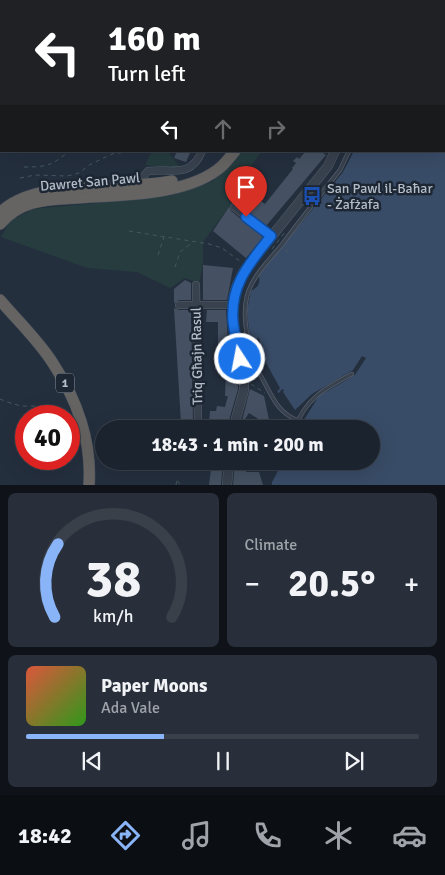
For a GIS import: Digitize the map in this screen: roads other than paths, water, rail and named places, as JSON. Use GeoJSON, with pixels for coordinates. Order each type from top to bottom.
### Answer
{"type":"FeatureCollection","features":[{"type":"Feature","properties":{"kind":"highway","name":"Dawret San Pawl"},"geometry":{"type":"LineString","coordinates":[[0,213],[20,198],[41,192],[136,186],[156,188],[204,170],[216,162],[225,152]]}},
{"type":"Feature","properties":{"kind":"highway","name":"Dawret San Pawl"},"geometry":{"type":"LineString","coordinates":[[0,224],[23,206],[32,203],[156,188],[180,187],[221,167],[234,152]]}},
{"type":"Feature","properties":{"kind":"highway","name":"1"},"geometry":{"type":"LineString","coordinates":[[0,300],[54,363],[74,400],[87,446],[89,485]]}},
{"type":"Feature","properties":{"kind":"highway","name":"1"},"geometry":{"type":"LineString","coordinates":[[0,311],[46,365],[67,401],[79,443],[82,485]]}},
{"type":"Feature","properties":{"kind":"street"},"geometry":{"type":"LineString","coordinates":[[136,186],[148,171],[172,172],[188,168],[198,162],[202,152]]}},
{"type":"Feature","properties":{"kind":"street"},"geometry":{"type":"LineString","coordinates":[[236,420],[244,390],[244,380],[233,322],[236,288],[247,266],[328,166],[335,152]]}},
{"type":"Feature","properties":{"kind":"street"},"geometry":{"type":"LineString","coordinates":[[156,170],[147,177],[147,182],[156,188]]}},
{"type":"Feature","properties":{"kind":"street"},"geometry":{"type":"LineString","coordinates":[[234,207],[271,236]]}},
{"type":"Feature","properties":{"kind":"street","name":"Triq Għajn Rasul"},"geometry":{"type":"LineString","coordinates":[[196,285],[198,420]]}},
{"type":"Feature","properties":{"kind":"street"},"geometry":{"type":"LineString","coordinates":[[179,306],[233,305]]}},
{"type":"Feature","properties":{"kind":"street"},"geometry":{"type":"LineString","coordinates":[[227,485],[228,470]]}},
{"type":"Feature","properties":{"kind":"lane"},"geometry":{"type":"LineString","coordinates":[[349,152],[340,170],[259,272],[247,296],[244,311],[252,353],[259,373],[284,414],[298,420],[318,394],[352,374]]}},
{"type":"Feature","properties":{"kind":"water"},"geometry":{"type":"Polygon","coordinates":[[[353,152],[445,152],[445,485],[272,485],[278,470],[380,470],[380,420],[304,420],[319,396],[355,375],[366,358],[362,356],[353,370],[312,394],[295,410],[283,392],[284,390],[282,389],[279,393],[277,392],[280,388],[265,361],[259,338],[257,338],[259,350],[255,350],[252,339],[250,339],[247,311],[251,291],[258,284],[259,275],[343,172],[353,152]]]}},
{"type":"Feature","properties":{"kind":"place","name":"San Pawl il-Baħar - Żafżafa"},"geometry":{"type":"Point","coordinates":[312,196]}}]}
